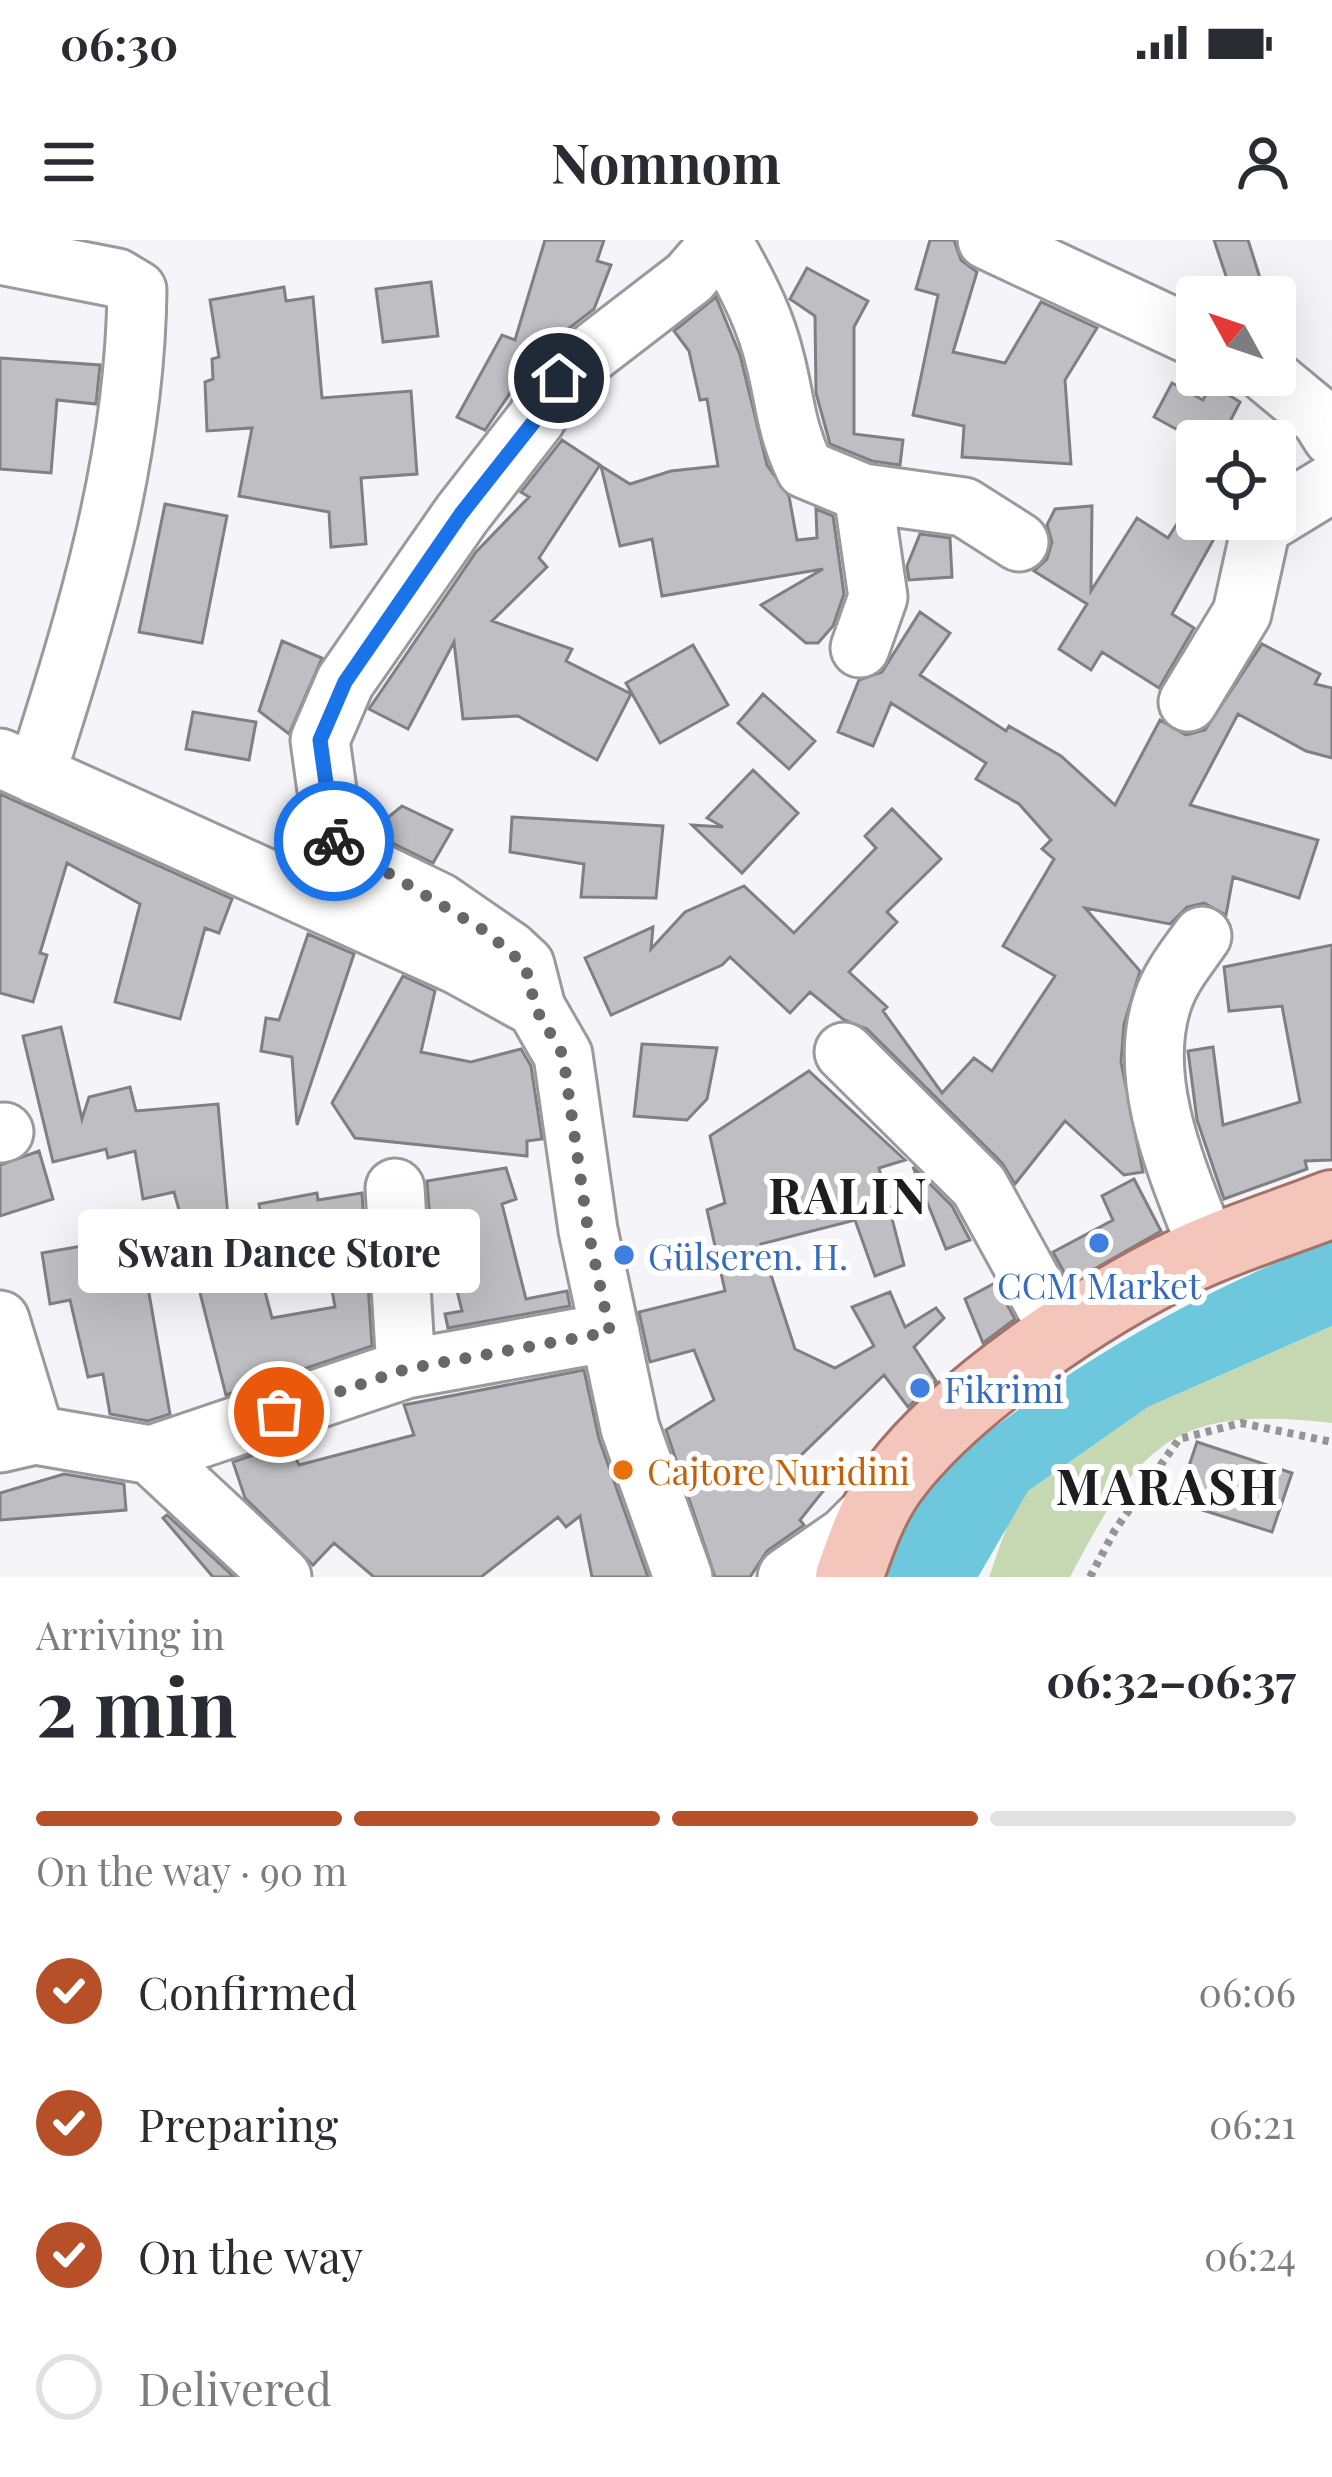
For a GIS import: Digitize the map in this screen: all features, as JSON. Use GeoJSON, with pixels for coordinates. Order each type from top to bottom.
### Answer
{"type":"FeatureCollection","features":[{"type":"Feature","properties":{"kind":"main road"},"geometry":{"type":"LineString","coordinates":[[849,1577],[880,1502],[931,1437],[1060,1333],[1209,1252],[1332,1204]]}},
{"type":"Feature","properties":{"kind":"street"},"geometry":{"type":"LineString","coordinates":[[987,240],[1176,328]]}},
{"type":"Feature","properties":{"kind":"street"},"geometry":{"type":"LineString","coordinates":[[683,1577],[630,1428],[588,1230],[563,1055],[536,1009],[525,965],[423,892],[349,858],[334,841],[320,740],[345,682],[461,514],[536,419],[559,378],[717,248],[730,256],[758,304],[776,363],[786,428],[805,469],[863,493],[964,507],[1019,542]]}},
{"type":"Feature","properties":{"kind":"street"},"geometry":{"type":"LineString","coordinates":[[0,255],[117,278],[137,290],[132,406],[94,596],[18,767],[458,965],[536,1009]]}},
{"type":"Feature","properties":{"kind":"street"},"geometry":{"type":"LineString","coordinates":[[1293,396],[1332,436]]}},
{"type":"Feature","properties":{"kind":"street"},"geometry":{"type":"LineString","coordinates":[[1296,504],[1332,482]]}},
{"type":"Feature","properties":{"kind":"street"},"geometry":{"type":"LineString","coordinates":[[860,648],[878,597],[863,493]]}},
{"type":"Feature","properties":{"kind":"street"},"geometry":{"type":"LineString","coordinates":[[1188,701],[1242,613],[1258,540]]}},
{"type":"Feature","properties":{"kind":"street"},"geometry":{"type":"LineString","coordinates":[[1202,936],[1172,980],[1155,1040],[1170,1149],[1209,1252]]}},
{"type":"Feature","properties":{"kind":"street"},"geometry":{"type":"LineString","coordinates":[[844,1052],[979,1186],[1060,1333]]}},
{"type":"Feature","properties":{"kind":"street"},"geometry":{"type":"LineString","coordinates":[[395,1188],[406,1369]]}},
{"type":"Feature","properties":{"kind":"street"},"geometry":{"type":"LineString","coordinates":[[0,1320],[17,1439],[151,1455],[406,1369],[610,1332]]}},
{"type":"Feature","properties":{"kind":"street"},"geometry":{"type":"LineString","coordinates":[[151,1455],[282,1577]]}},
{"type":"Feature","properties":{"kind":"street"},"geometry":{"type":"LineString","coordinates":[[788,1577],[847,1536],[880,1502]]}},
{"type":"Feature","properties":{"kind":"path"},"geometry":{"type":"LineString","coordinates":[[1090,1577],[1114,1530],[1179,1439],[1241,1423],[1320,1444],[1332,1442]]}},
{"type":"Feature","properties":{"kind":"green space"},"geometry":{"type":"Polygon","coordinates":[[[1332,1326],[1332,1423],[1278,1419],[1198,1428],[1168,1443],[1142,1465],[1118,1494],[1070,1577],[989,1577],[1012,1512],[1028,1491],[1148,1407],[1332,1326]]]}},
{"type":"Feature","properties":{"kind":"water"},"geometry":{"type":"Polygon","coordinates":[[[1332,1239],[1332,1326],[1148,1407],[1028,1491],[978,1577],[882,1577],[921,1494],[981,1437],[1041,1393],[1162,1319],[1332,1239]]]}},
{"type":"Feature","properties":{"kind":"building"},"geometry":{"type":"Polygon","coordinates":[[[545,240],[604,240],[597,261],[611,265],[594,309],[538,352],[485,430],[457,417],[502,335],[515,340],[545,240]]]}},
{"type":"Feature","properties":{"kind":"building"},"geometry":{"type":"Polygon","coordinates":[[[930,240],[954,240],[961,260],[977,272],[953,352],[1005,363],[1041,302],[1097,328],[1065,380],[1071,464],[962,457],[964,426],[913,415],[938,295],[916,289],[930,240]]]}},
{"type":"Feature","properties":{"kind":"building"},"geometry":{"type":"Polygon","coordinates":[[[1214,240],[1248,240],[1259,276],[1226,276],[1214,240]]]}},
{"type":"Feature","properties":{"kind":"building"},"geometry":{"type":"Polygon","coordinates":[[[807,268],[868,301],[854,327],[854,434],[903,440],[900,465],[872,461],[830,444],[816,393],[815,316],[790,299],[807,268]]]}},
{"type":"Feature","properties":{"kind":"building"},"geometry":{"type":"Polygon","coordinates":[[[431,282],[438,336],[383,342],[376,289],[431,282]]]}},
{"type":"Feature","properties":{"kind":"building"},"geometry":{"type":"Polygon","coordinates":[[[284,287],[286,301],[313,297],[322,398],[411,391],[417,474],[361,478],[366,544],[331,547],[329,512],[239,496],[252,428],[207,431],[205,382],[213,379],[212,359],[219,357],[210,300],[284,287]]]}},
{"type":"Feature","properties":{"kind":"building"},"geometry":{"type":"Polygon","coordinates":[[[716,297],[740,355],[767,465],[789,496],[797,540],[817,538],[816,509],[833,516],[844,594],[833,626],[818,643],[806,643],[761,605],[823,569],[662,596],[652,539],[620,546],[601,466],[630,484],[671,471],[718,466],[707,399],[700,400],[689,351],[674,331],[716,297]]]}},
{"type":"Feature","properties":{"kind":"building"},"geometry":{"type":"Polygon","coordinates":[[[0,358],[100,365],[96,404],[57,400],[51,473],[0,469],[0,358]]]}},
{"type":"Feature","properties":{"kind":"building"},"geometry":{"type":"Polygon","coordinates":[[[1172,383],[1176,396],[1203,400],[1205,396],[1230,396],[1240,402],[1231,420],[1176,420],[1176,429],[1154,417],[1172,383]]]}},
{"type":"Feature","properties":{"kind":"building"},"geometry":{"type":"Polygon","coordinates":[[[562,440],[600,465],[539,558],[547,567],[492,621],[572,649],[566,661],[631,694],[597,760],[518,716],[463,719],[454,642],[408,729],[369,709],[476,552],[529,497],[521,492],[562,440]]]}},
{"type":"Feature","properties":{"kind":"building"},"geometry":{"type":"Polygon","coordinates":[[[165,504],[227,516],[202,643],[139,632],[165,504]]]}},
{"type":"Feature","properties":{"kind":"building"},"geometry":{"type":"Polygon","coordinates":[[[1092,506],[1091,591],[1137,518],[1168,538],[1176,525],[1176,540],[1213,540],[1172,614],[1194,628],[1159,688],[1102,652],[1091,670],[1059,649],[1087,604],[1034,571],[1047,559],[1052,542],[1047,525],[1055,509],[1092,506]]]}},
{"type":"Feature","properties":{"kind":"building"},"geometry":{"type":"Polygon","coordinates":[[[920,534],[950,538],[952,577],[909,580],[907,566],[920,534]]]}},
{"type":"Feature","properties":{"kind":"building"},"geometry":{"type":"Polygon","coordinates":[[[920,612],[950,633],[920,675],[1006,731],[1009,726],[1061,756],[1115,805],[1160,720],[1186,735],[1205,730],[1262,644],[1320,674],[1315,684],[1332,688],[1332,758],[1306,751],[1238,714],[1190,805],[1318,840],[1299,898],[1233,877],[1226,915],[1204,903],[1187,907],[1170,924],[1085,908],[1140,971],[1124,1024],[1121,1062],[1143,1172],[1124,1175],[1065,1121],[1015,1184],[1002,1163],[867,1029],[844,1020],[810,992],[790,1013],[730,957],[722,965],[611,1015],[585,958],[653,927],[651,949],[685,912],[744,886],[794,933],[876,848],[865,836],[892,809],[941,859],[887,912],[897,922],[849,972],[887,1007],[883,1011],[942,1093],[974,1058],[992,1071],[1055,976],[1003,946],[1054,859],[1042,849],[1051,840],[1019,804],[976,779],[986,763],[891,703],[873,746],[838,732],[859,680],[882,672],[920,612]]]}},
{"type":"Feature","properties":{"kind":"building"},"geometry":{"type":"Polygon","coordinates":[[[282,641],[322,658],[289,734],[259,711],[282,641]]]}},
{"type":"Feature","properties":{"kind":"building"},"geometry":{"type":"Polygon","coordinates":[[[693,645],[728,705],[660,743],[626,683],[693,645]]]}},
{"type":"Feature","properties":{"kind":"building"},"geometry":{"type":"Polygon","coordinates":[[[763,694],[815,741],[789,769],[738,723],[763,694]]]}},
{"type":"Feature","properties":{"kind":"building"},"geometry":{"type":"Polygon","coordinates":[[[193,712],[256,722],[249,760],[186,749],[193,712]]]}},
{"type":"Feature","properties":{"kind":"building"},"geometry":{"type":"Polygon","coordinates":[[[753,770],[798,813],[742,873],[692,825],[723,827],[707,818],[753,770]]]}},
{"type":"Feature","properties":{"kind":"building"},"geometry":{"type":"Polygon","coordinates":[[[0,794],[232,899],[219,933],[205,928],[180,1019],[115,1002],[140,904],[67,863],[40,953],[47,955],[33,1002],[0,993],[0,794]]]}},
{"type":"Feature","properties":{"kind":"building"},"geometry":{"type":"Polygon","coordinates":[[[402,806],[452,830],[433,863],[370,832],[402,806]]]}},
{"type":"Feature","properties":{"kind":"building"},"geometry":{"type":"Polygon","coordinates":[[[512,817],[663,826],[656,898],[581,897],[584,864],[510,852],[512,817]]]}},
{"type":"Feature","properties":{"kind":"building"},"geometry":{"type":"Polygon","coordinates":[[[308,934],[354,954],[297,1125],[292,1057],[261,1051],[266,1018],[279,1020],[308,934]]]}},
{"type":"Feature","properties":{"kind":"building"},"geometry":{"type":"Polygon","coordinates":[[[1332,945],[1332,1160],[1305,1161],[1307,1169],[1224,1199],[1197,1120],[1188,1051],[1213,1047],[1223,1125],[1300,1102],[1282,1006],[1229,1011],[1224,967],[1332,945]]]}},
{"type":"Feature","properties":{"kind":"building"},"geometry":{"type":"Polygon","coordinates":[[[403,976],[435,991],[421,1052],[471,1062],[521,1049],[531,1066],[542,1139],[527,1141],[527,1156],[355,1138],[332,1103],[403,976]]]}},
{"type":"Feature","properties":{"kind":"building"},"geometry":{"type":"Polygon","coordinates":[[[61,1027],[82,1119],[89,1097],[130,1087],[136,1111],[218,1104],[228,1217],[183,1224],[174,1192],[143,1199],[135,1151],[108,1158],[106,1149],[53,1162],[23,1036],[61,1027]]]}},
{"type":"Feature","properties":{"kind":"building"},"geometry":{"type":"Polygon","coordinates":[[[642,1044],[717,1048],[707,1099],[687,1120],[634,1116],[642,1044]]]}},
{"type":"Feature","properties":{"kind":"building"},"geometry":{"type":"Polygon","coordinates":[[[809,1071],[905,1160],[879,1168],[904,1265],[875,1276],[855,1220],[761,1244],[795,1349],[835,1368],[874,1346],[852,1307],[890,1292],[905,1327],[936,1308],[944,1318],[914,1347],[936,1381],[908,1407],[884,1375],[793,1463],[824,1490],[800,1520],[804,1525],[767,1551],[750,1577],[715,1577],[666,1430],[714,1400],[694,1350],[650,1362],[639,1312],[725,1291],[707,1210],[725,1203],[710,1136],[809,1071]]]}},
{"type":"Feature","properties":{"kind":"building"},"geometry":{"type":"Polygon","coordinates":[[[39,1151],[53,1199],[0,1216],[0,1165],[39,1151]]]}},
{"type":"Feature","properties":{"kind":"building"},"geometry":{"type":"Polygon","coordinates":[[[913,1167],[952,1206],[970,1240],[946,1249],[913,1167]]]}},
{"type":"Feature","properties":{"kind":"building"},"geometry":{"type":"Polygon","coordinates":[[[506,1168],[516,1199],[502,1204],[526,1299],[567,1291],[570,1306],[448,1328],[445,1314],[462,1311],[442,1230],[431,1232],[427,1181],[506,1168]]]}},
{"type":"Feature","properties":{"kind":"building"},"geometry":{"type":"Polygon","coordinates":[[[1134,1179],[1161,1231],[1070,1283],[1053,1252],[1113,1220],[1102,1196],[1134,1179]]]}},
{"type":"Feature","properties":{"kind":"building"},"geometry":{"type":"Polygon","coordinates":[[[317,1193],[318,1200],[362,1193],[372,1346],[226,1395],[198,1285],[259,1269],[272,1318],[335,1307],[324,1244],[267,1254],[259,1204],[317,1193]]]}},
{"type":"Feature","properties":{"kind":"building"},"geometry":{"type":"Polygon","coordinates":[[[139,1236],[170,1414],[148,1421],[110,1414],[103,1374],[88,1377],[70,1300],[50,1304],[42,1253],[139,1236]]]}},
{"type":"Feature","properties":{"kind":"building"},"geometry":{"type":"Polygon","coordinates":[[[995,1283],[1015,1319],[983,1343],[965,1299],[995,1283]]]}},
{"type":"Feature","properties":{"kind":"building"},"geometry":{"type":"Polygon","coordinates":[[[584,1370],[599,1439],[648,1577],[592,1577],[580,1516],[566,1527],[558,1517],[481,1577],[374,1577],[334,1543],[313,1565],[245,1498],[233,1462],[289,1443],[299,1465],[414,1435],[404,1405],[584,1370]]]}},
{"type":"Feature","properties":{"kind":"building"},"geometry":{"type":"Polygon","coordinates":[[[1197,1442],[1292,1473],[1272,1532],[1177,1502],[1197,1442]]]}},
{"type":"Feature","properties":{"kind":"building"},"geometry":{"type":"Polygon","coordinates":[[[64,1474],[124,1484],[126,1510],[0,1520],[0,1493],[64,1474]]]}},
{"type":"Feature","properties":{"kind":"building"},"geometry":{"type":"Polygon","coordinates":[[[167,1515],[234,1577],[213,1577],[163,1518],[167,1515]]]}},
{"type":"Feature","properties":{"kind":"way so far"},"geometry":{"type":"LineString","coordinates":[[279,1412],[406,1369],[610,1332],[588,1230],[563,1055],[536,1009],[525,965],[485,931],[390,874],[349,858],[334,841]]}},
{"type":"Feature","properties":{"kind":"place","name":"CCM Market"},"geometry":{"type":"Point","coordinates":[1099,1243]}},
{"type":"Feature","properties":{"kind":"place","name":"Gülseren. H."},"geometry":{"type":"Point","coordinates":[624,1255]}},
{"type":"Feature","properties":{"kind":"place","name":"Fikrimi"},"geometry":{"type":"Point","coordinates":[920,1388]}},
{"type":"Feature","properties":{"kind":"place","name":"Swan Dance Store"},"geometry":{"type":"Point","coordinates":[279,1412]}},
{"type":"Feature","properties":{"kind":"place","name":"Cajtore Nuridini"},"geometry":{"type":"Point","coordinates":[623,1470]}},
{"type":"Feature","properties":{"kind":"district","name":"RALIN"},"geometry":{"type":"Point","coordinates":[849,1194]}},
{"type":"Feature","properties":{"kind":"district","name":"MARASH"},"geometry":{"type":"Point","coordinates":[1168,1485]}},
{"type":"Feature","properties":{"kind":"route"},"geometry":{"type":"LineString","coordinates":[[334,841],[320,740],[345,682],[461,514],[536,419],[559,378]]}}]}
